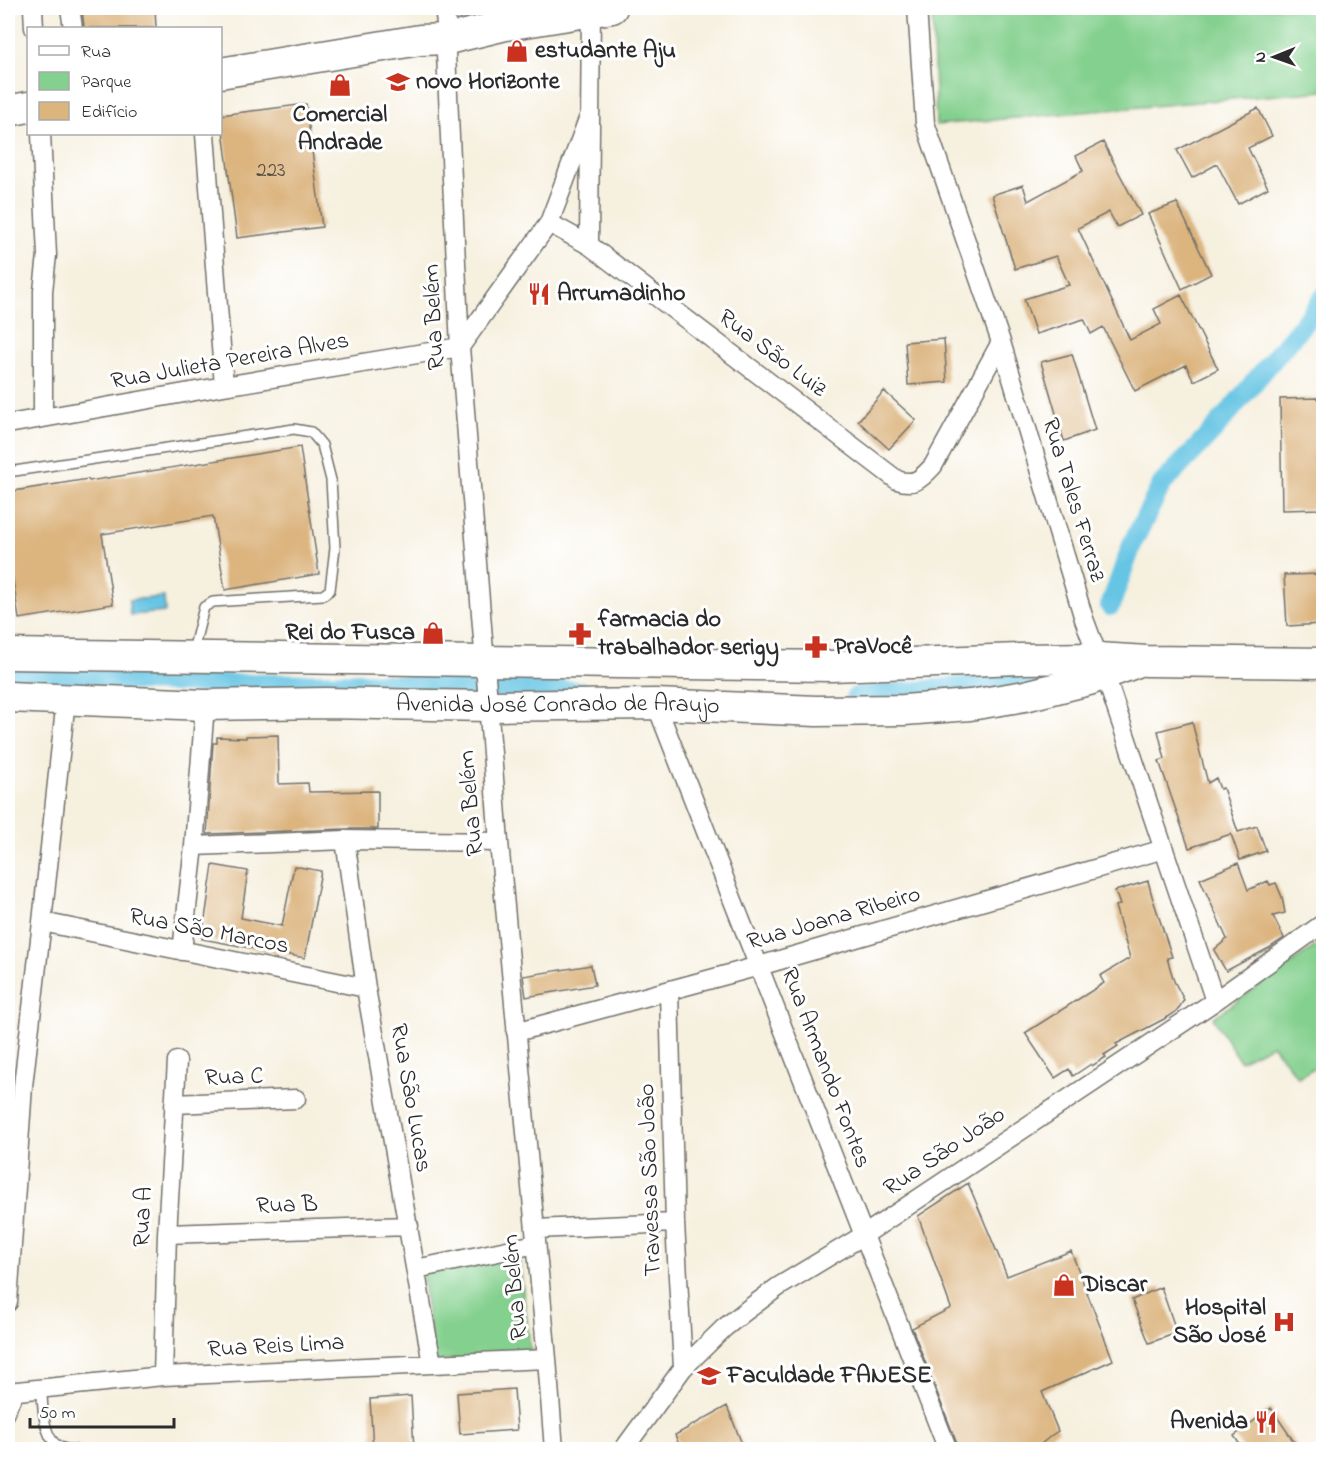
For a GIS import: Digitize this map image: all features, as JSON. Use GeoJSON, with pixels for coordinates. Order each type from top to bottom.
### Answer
{"type":"FeatureCollection","features":[{"type":"Feature","properties":{"kind":"main road"},"geometry":{"type":"LineString","coordinates":[[222,73],[420,40],[448,39],[506,25],[598,9]]}},
{"type":"Feature","properties":{"kind":"main road"},"geometry":{"type":"LineString","coordinates":[[8,111],[27,107]]}},
{"type":"Feature","properties":{"kind":"main road","name":"Avenida José Conrado de Araujo"},"geometry":{"type":"LineString","coordinates":[[8,654],[191,656],[294,662],[831,666],[1019,659],[1101,666]]}},
{"type":"Feature","properties":{"kind":"main road"},"geometry":{"type":"LineString","coordinates":[[1101,666],[1139,661],[1323,663]]}},
{"type":"Feature","properties":{"kind":"main road"},"geometry":{"type":"LineString","coordinates":[[294,662],[324,701]]}},
{"type":"Feature","properties":{"kind":"main road","name":"Avenida José Conrado de Araujo"},"geometry":{"type":"LineString","coordinates":[[8,697],[205,705],[324,701],[488,702],[656,704],[816,711],[904,710],[970,705],[1057,689],[1101,666]]}},
{"type":"Feature","properties":{"kind":"street"},"geometry":{"type":"LineString","coordinates":[[33,8],[34,27]]}},
{"type":"Feature","properties":{"kind":"street"},"geometry":{"type":"LineString","coordinates":[[70,8],[73,27]]}},
{"type":"Feature","properties":{"kind":"street","name":"Rua Belém"},"geometry":{"type":"LineString","coordinates":[[444,8],[448,39],[446,53],[460,347],[499,842],[554,1449]]}},
{"type":"Feature","properties":{"kind":"street","name":"Rua Tales Ferraz"},"geometry":{"type":"LineString","coordinates":[[917,8],[925,123],[1001,342],[1084,619],[1215,1000]]}},
{"type":"Feature","properties":{"kind":"street"},"geometry":{"type":"LineString","coordinates":[[590,245],[590,114],[598,9]]}},
{"type":"Feature","properties":{"kind":"street"},"geometry":{"type":"LineString","coordinates":[[460,347],[549,223],[590,114]]}},
{"type":"Feature","properties":{"kind":"street"},"geometry":{"type":"LineString","coordinates":[[41,135],[47,255],[43,291],[43,418]]}},
{"type":"Feature","properties":{"kind":"street"},"geometry":{"type":"LineString","coordinates":[[205,135],[224,386]]}},
{"type":"Feature","properties":{"kind":"street","name":"Rua São Luiz"},"geometry":{"type":"LineString","coordinates":[[549,223],[590,245],[897,480],[906,483],[916,482],[933,466],[1001,342]]}},
{"type":"Feature","properties":{"kind":"street","name":"Rua Julieta Pereira Alves"},"geometry":{"type":"LineString","coordinates":[[8,424],[460,347]]}},
{"type":"Feature","properties":{"kind":"street"},"geometry":{"type":"LineString","coordinates":[[8,1302],[15,1085],[42,922],[66,699]]}},
{"type":"Feature","properties":{"kind":"street","name":"Rua Armando Fontes"},"geometry":{"type":"LineString","coordinates":[[656,704],[948,1449]]}},
{"type":"Feature","properties":{"kind":"street"},"geometry":{"type":"LineString","coordinates":[[183,951],[205,705]]}},
{"type":"Feature","properties":{"kind":"street"},"geometry":{"type":"LineString","coordinates":[[194,846],[345,840],[499,842]]}},
{"type":"Feature","properties":{"kind":"street","name":"Rua São Lucas"},"geometry":{"type":"LineString","coordinates":[[345,840],[366,988],[432,1364]]}},
{"type":"Feature","properties":{"kind":"street","name":"Rua Joana Ribeiro"},"geometry":{"type":"LineString","coordinates":[[516,1032],[759,966],[1164,849]]}},
{"type":"Feature","properties":{"kind":"street","name":"Rua São Marcos"},"geometry":{"type":"LineString","coordinates":[[42,922],[366,988]]}},
{"type":"Feature","properties":{"kind":"street","name":"Rua São João"},"geometry":{"type":"LineString","coordinates":[[622,1449],[683,1368],[724,1328],[747,1310],[778,1287],[864,1234],[1215,1000],[1323,923]]}},
{"type":"Feature","properties":{"kind":"street","name":"Travessa São João"},"geometry":{"type":"LineString","coordinates":[[669,991],[675,1223],[683,1368]]}},
{"type":"Feature","properties":{"kind":"street","name":"Rua A"},"geometry":{"type":"LineString","coordinates":[[164,1376],[167,1234],[177,1061]]}},
{"type":"Feature","properties":{"kind":"street","name":"Rua C"},"geometry":{"type":"LineString","coordinates":[[174,1104],[296,1099]]}},
{"type":"Feature","properties":{"kind":"street"},"geometry":{"type":"LineString","coordinates":[[416,1269],[535,1237],[675,1223]]}},
{"type":"Feature","properties":{"kind":"street","name":"Rua B"},"geometry":{"type":"LineString","coordinates":[[167,1234],[409,1226]]}},
{"type":"Feature","properties":{"kind":"street","name":"Rua Reis Lima"},"geometry":{"type":"LineString","coordinates":[[14,1391],[164,1376],[547,1359]]}},
{"type":"Feature","properties":{"kind":"lane"},"geometry":{"type":"LineString","coordinates":[[8,472],[294,429],[311,432],[322,445],[331,480],[335,548],[330,590],[323,595],[213,602],[204,607],[191,656]]}},
{"type":"Feature","properties":{"kind":"lane"},"geometry":{"type":"LineString","coordinates":[[42,1389],[45,1425],[54,1443],[63,1449],[75,1449]]}},
{"type":"Feature","properties":{"kind":"lane"},"geometry":{"type":"LineString","coordinates":[[8,1416],[14,1391]]}},
{"type":"Feature","properties":{"kind":"green space"},"geometry":{"type":"Polygon","coordinates":[[[932,8],[1323,8],[1323,91],[936,125],[932,8]]]}},
{"type":"Feature","properties":{"kind":"green space"},"geometry":{"type":"Polygon","coordinates":[[[1323,941],[1323,1063],[1298,1077],[1272,1045],[1240,1061],[1213,1018],[1323,941]]]}},
{"type":"Feature","properties":{"kind":"green space"},"geometry":{"type":"Polygon","coordinates":[[[518,1251],[531,1353],[433,1362],[421,1263],[518,1251]]]}},
{"type":"Feature","properties":{"kind":"water"},"geometry":{"type":"Polygon","coordinates":[[[164,597],[165,612],[130,615],[129,600],[164,597]]]}},
{"type":"Feature","properties":{"kind":"building"},"geometry":{"type":"Polygon","coordinates":[[[82,8],[155,8],[156,27],[84,27],[82,8]]]}},
{"type":"Feature","properties":{"kind":"building"},"geometry":{"type":"Polygon","coordinates":[[[306,104],[322,227],[237,238],[222,115],[306,104]]]}},
{"type":"Feature","properties":{"kind":"building"},"geometry":{"type":"Polygon","coordinates":[[[1258,108],[1272,136],[1248,148],[1268,188],[1238,204],[1217,164],[1192,178],[1177,150],[1258,108]]]}},
{"type":"Feature","properties":{"kind":"building"},"geometry":{"type":"Polygon","coordinates":[[[1103,142],[1141,215],[1117,227],[1109,212],[1078,228],[1130,340],[1161,324],[1154,309],[1181,295],[1218,369],[1194,381],[1186,365],[1135,391],[1103,327],[1091,334],[1084,319],[1036,334],[1024,299],[1069,285],[1056,256],[1015,269],[992,195],[1023,185],[1028,201],[1083,171],[1076,156],[1103,142]]]}},
{"type":"Feature","properties":{"kind":"building"},"geometry":{"type":"Polygon","coordinates":[[[1177,203],[1211,274],[1182,289],[1148,214],[1177,203]]]}},
{"type":"Feature","properties":{"kind":"building"},"geometry":{"type":"Polygon","coordinates":[[[944,339],[947,382],[908,385],[905,342],[944,339]]]}},
{"type":"Feature","properties":{"kind":"building"},"geometry":{"type":"Polygon","coordinates":[[[1072,354],[1095,430],[1064,441],[1041,362],[1072,354]]]}},
{"type":"Feature","properties":{"kind":"building"},"geometry":{"type":"Polygon","coordinates":[[[884,391],[916,420],[889,449],[858,421],[884,391]]]}},
{"type":"Feature","properties":{"kind":"building"},"geometry":{"type":"Polygon","coordinates":[[[1319,398],[1321,509],[1282,510],[1280,399],[1319,398]]]}},
{"type":"Feature","properties":{"kind":"building"},"geometry":{"type":"Polygon","coordinates":[[[300,447],[319,574],[225,590],[213,516],[102,534],[113,604],[19,619],[8,547],[8,492],[300,447]]]}},
{"type":"Feature","properties":{"kind":"building"},"geometry":{"type":"Polygon","coordinates":[[[1323,574],[1323,624],[1287,626],[1284,575],[1323,574]]]}},
{"type":"Feature","properties":{"kind":"building"},"geometry":{"type":"Polygon","coordinates":[[[1192,722],[1208,783],[1216,778],[1220,789],[1223,788],[1238,832],[1257,826],[1266,851],[1240,860],[1231,834],[1189,848],[1159,761],[1165,759],[1158,731],[1192,722]]]}},
{"type":"Feature","properties":{"kind":"building"},"geometry":{"type":"Polygon","coordinates":[[[278,735],[279,784],[308,783],[309,792],[378,791],[378,829],[207,834],[213,743],[217,743],[217,737],[246,738],[246,736],[278,735]]]}},
{"type":"Feature","properties":{"kind":"building"},"geometry":{"type":"Polygon","coordinates":[[[1238,863],[1248,890],[1268,881],[1270,885],[1276,883],[1285,913],[1273,916],[1284,938],[1226,971],[1214,950],[1227,939],[1200,879],[1238,863]]]}},
{"type":"Feature","properties":{"kind":"building"},"geometry":{"type":"Polygon","coordinates":[[[213,865],[248,871],[241,918],[282,926],[294,866],[321,871],[305,958],[202,939],[213,865]]]}},
{"type":"Feature","properties":{"kind":"building"},"geometry":{"type":"Polygon","coordinates":[[[1148,881],[1172,957],[1167,958],[1174,981],[1184,1000],[1177,1011],[1116,1044],[1118,1046],[1092,1066],[1091,1064],[1073,1076],[1069,1069],[1055,1078],[1025,1033],[1104,983],[1100,976],[1130,958],[1115,906],[1120,905],[1115,891],[1148,881]]]}},
{"type":"Feature","properties":{"kind":"building"},"geometry":{"type":"Polygon","coordinates":[[[591,965],[595,985],[526,997],[523,976],[591,965]]]}},
{"type":"Feature","properties":{"kind":"building"},"geometry":{"type":"Polygon","coordinates":[[[968,1183],[1007,1276],[1071,1251],[1113,1360],[1042,1392],[1058,1431],[1035,1449],[959,1449],[912,1328],[951,1308],[918,1216],[968,1183]]]}},
{"type":"Feature","properties":{"kind":"building"},"geometry":{"type":"Polygon","coordinates":[[[1161,1287],[1177,1333],[1149,1343],[1132,1300],[1161,1287]]]}},
{"type":"Feature","properties":{"kind":"building"},"geometry":{"type":"Polygon","coordinates":[[[514,1389],[517,1430],[460,1434],[457,1393],[514,1389]]]}},
{"type":"Feature","properties":{"kind":"building"},"geometry":{"type":"Polygon","coordinates":[[[411,1396],[414,1449],[373,1449],[370,1399],[411,1396]]]}},
{"type":"Feature","properties":{"kind":"building","name":"Faculdade FANESE"},"geometry":{"type":"Polygon","coordinates":[[[727,1406],[744,1449],[681,1449],[675,1435],[727,1406]]]}},
{"type":"Feature","properties":{"kind":"building","name":"Avenida"},"geometry":{"type":"Polygon","coordinates":[[[1271,1408],[1299,1449],[1243,1449],[1234,1436],[1271,1408]]]}},
{"type":"Feature","properties":{"kind":"waterway"},"geometry":{"type":"LineString","coordinates":[[1110,606],[1133,542],[1162,484],[1214,430],[1324,297]]}},
{"type":"Feature","properties":{"kind":"waterway"},"geometry":{"type":"LineString","coordinates":[[8,677],[236,684],[364,683],[581,691]]}},
{"type":"Feature","properties":{"kind":"waterway"},"geometry":{"type":"LineString","coordinates":[[856,697],[1035,679]]}},
{"type":"Feature","properties":{"kind":"place","name":"estudante Aju"},"geometry":{"type":"Point","coordinates":[517,51]}},
{"type":"Feature","properties":{"kind":"place","name":"novo Horizonte"},"geometry":{"type":"Point","coordinates":[398,82]}},
{"type":"Feature","properties":{"kind":"place","name":"Comercial Andrade"},"geometry":{"type":"Point","coordinates":[340,85]}},
{"type":"Feature","properties":{"kind":"place","name":"Arrumadinho"},"geometry":{"type":"Point","coordinates":[539,294]}},
{"type":"Feature","properties":{"kind":"place","name":"Rei do Fusca"},"geometry":{"type":"Point","coordinates":[433,633]}},
{"type":"Feature","properties":{"kind":"place","name":"farmacia do trabalhador serigy"},"geometry":{"type":"Point","coordinates":[580,634]}},
{"type":"Feature","properties":{"kind":"place","name":"PraVocê"},"geometry":{"type":"Point","coordinates":[816,647]}},
{"type":"Feature","properties":{"kind":"place","name":"Discar"},"geometry":{"type":"Point","coordinates":[1064,1285]}},
{"type":"Feature","properties":{"kind":"place","name":"Hospital São José"},"geometry":{"type":"Point","coordinates":[1284,1322]}},
{"type":"Feature","properties":{"kind":"place","name":"Faculdade FANESE"},"geometry":{"type":"Point","coordinates":[709,1376]}},
{"type":"Feature","properties":{"kind":"place","name":"Avenida"},"geometry":{"type":"Point","coordinates":[1266,1422]}}]}
